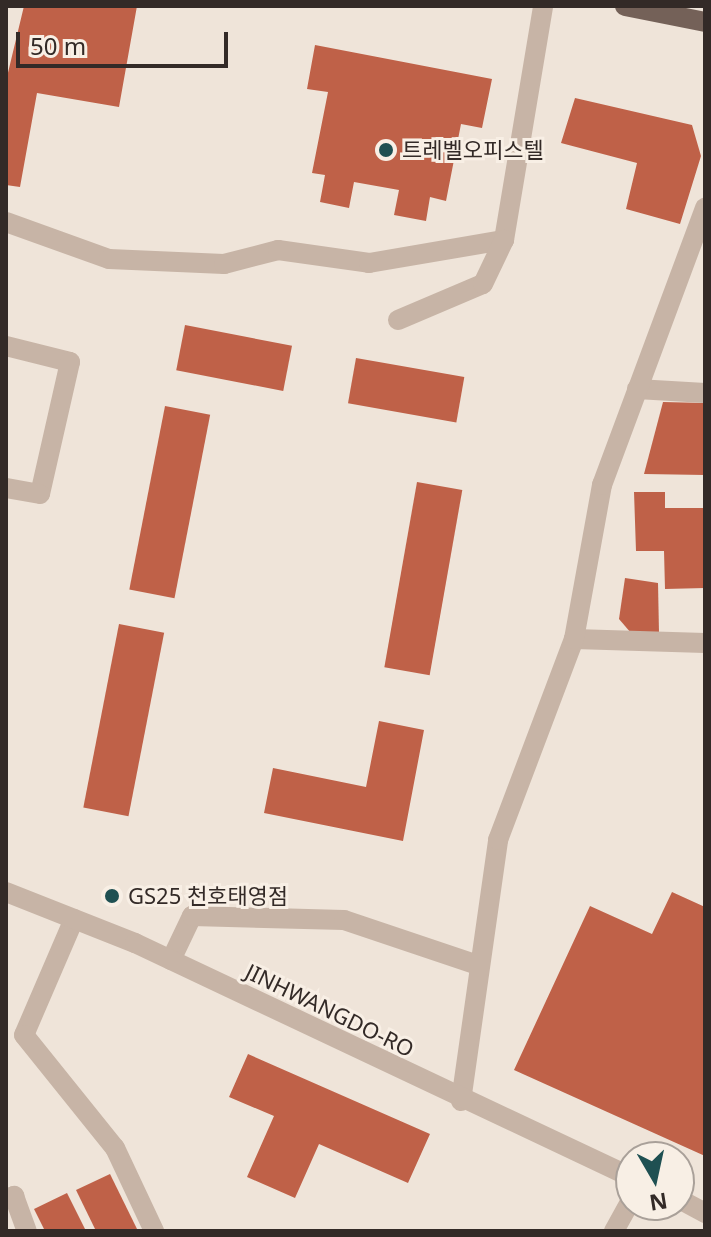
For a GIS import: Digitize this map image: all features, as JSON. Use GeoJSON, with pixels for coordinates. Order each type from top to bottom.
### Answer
{"type":"FeatureCollection","features":[{"type":"Feature","properties":{"kind":"main road"},"geometry":{"type":"LineString","coordinates":[[625,6],[672,11],[705,22]]}},
{"type":"Feature","properties":{"kind":"street"},"geometry":{"type":"LineString","coordinates":[[398,320],[483,284],[504,240],[543,6]]}},
{"type":"Feature","properties":{"kind":"street"},"geometry":{"type":"LineString","coordinates":[[461,1101],[475,964],[498,840],[574,639],[602,485],[705,208]]}},
{"type":"Feature","properties":{"kind":"street"},"geometry":{"type":"LineString","coordinates":[[6,222],[109,259],[224,264],[278,250],[369,263],[504,240]]}},
{"type":"Feature","properties":{"kind":"street"},"geometry":{"type":"LineString","coordinates":[[6,346],[70,362],[40,494],[6,488]]}},
{"type":"Feature","properties":{"kind":"street"},"geometry":{"type":"LineString","coordinates":[[637,389],[705,393]]}},
{"type":"Feature","properties":{"kind":"street"},"geometry":{"type":"LineString","coordinates":[[574,639],[705,643]]}},
{"type":"Feature","properties":{"kind":"street","name":"JINHWANGDO-RO"},"geometry":{"type":"LineString","coordinates":[[6,892],[171,960],[461,1101],[615,1170]]}},
{"type":"Feature","properties":{"kind":"street"},"geometry":{"type":"LineString","coordinates":[[171,960],[192,916],[344,920],[475,964]]}},
{"type":"Feature","properties":{"kind":"street"},"geometry":{"type":"LineString","coordinates":[[74,919],[24,1035],[115,1148],[154,1231]]}},
{"type":"Feature","properties":{"kind":"street"},"geometry":{"type":"LineString","coordinates":[[10,1198],[27,1231]]}},
{"type":"Feature","properties":{"kind":"building"},"geometry":{"type":"Polygon","coordinates":[[[24,6],[137,6],[119,107],[37,93],[20,187],[6,185],[6,81],[24,6]]]}},
{"type":"Feature","properties":{"kind":"building","name":"트레벨오피스텔"},"geometry":{"type":"Polygon","coordinates":[[[315,45],[492,79],[482,128],[461,124],[446,201],[430,197],[426,221],[394,215],[399,190],[354,182],[349,208],[320,202],[325,175],[312,173],[328,92],[307,89],[315,45]]]}},
{"type":"Feature","properties":{"kind":"building"},"geometry":{"type":"Polygon","coordinates":[[[575,98],[692,125],[701,156],[680,224],[626,209],[637,163],[561,143],[575,98]]]}},
{"type":"Feature","properties":{"kind":"building"},"geometry":{"type":"Polygon","coordinates":[[[185,325],[292,346],[283,391],[176,370],[185,325]]]}},
{"type":"Feature","properties":{"kind":"building"},"geometry":{"type":"Polygon","coordinates":[[[356,358],[464,377],[456,422],[348,403],[356,358]]]}},
{"type":"Feature","properties":{"kind":"building"},"geometry":{"type":"Polygon","coordinates":[[[663,402],[705,403],[705,475],[644,474],[663,402]]]}},
{"type":"Feature","properties":{"kind":"building"},"geometry":{"type":"Polygon","coordinates":[[[165,406],[210,415],[174,598],[129,590],[165,406]]]}},
{"type":"Feature","properties":{"kind":"building"},"geometry":{"type":"Polygon","coordinates":[[[417,482],[462,490],[430,675],[384,667],[417,482]]]}},
{"type":"Feature","properties":{"kind":"building"},"geometry":{"type":"Polygon","coordinates":[[[634,492],[665,492],[665,508],[705,508],[705,588],[665,589],[664,551],[636,551],[634,492]]]}},
{"type":"Feature","properties":{"kind":"building"},"geometry":{"type":"Polygon","coordinates":[[[625,578],[658,583],[659,633],[631,633],[619,619],[625,578]]]}},
{"type":"Feature","properties":{"kind":"building"},"geometry":{"type":"Polygon","coordinates":[[[119,624],[164,633],[128,816],[83,808],[119,624]]]}},
{"type":"Feature","properties":{"kind":"building"},"geometry":{"type":"Polygon","coordinates":[[[379,721],[424,730],[403,841],[264,813],[273,768],[366,787],[379,721]]]}},
{"type":"Feature","properties":{"kind":"building"},"geometry":{"type":"Polygon","coordinates":[[[672,892],[705,907],[705,1156],[695,1151],[695,1141],[672,1141],[514,1070],[590,906],[652,934],[672,892]]]}},
{"type":"Feature","properties":{"kind":"building"},"geometry":{"type":"Polygon","coordinates":[[[248,1054],[430,1134],[408,1183],[319,1144],[295,1198],[247,1177],[274,1116],[229,1097],[248,1054]]]}},
{"type":"Feature","properties":{"kind":"building"},"geometry":{"type":"Polygon","coordinates":[[[110,1174],[138,1231],[96,1231],[76,1190],[110,1174]]]}},
{"type":"Feature","properties":{"kind":"building"},"geometry":{"type":"Polygon","coordinates":[[[67,1193],[86,1231],[45,1231],[34,1209],[67,1193]]]}},
{"type":"Feature","properties":{"kind":"place","name":"트레벨오피스텔"},"geometry":{"type":"Point","coordinates":[386,150]}},
{"type":"Feature","properties":{"kind":"place","name":"GS25 천호태영점"},"geometry":{"type":"Point","coordinates":[112,896]}}]}
